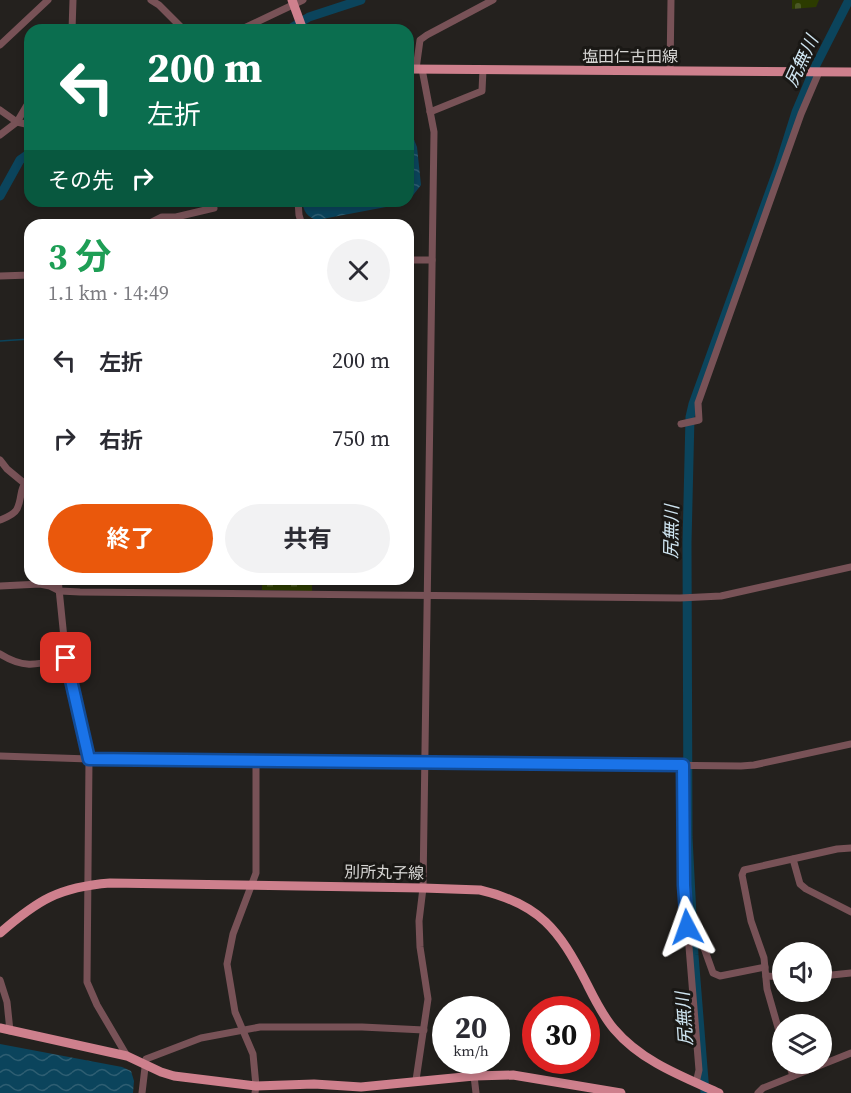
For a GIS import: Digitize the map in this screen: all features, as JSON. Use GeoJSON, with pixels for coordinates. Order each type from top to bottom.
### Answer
{"type":"FeatureCollection","features":[{"type":"Feature","properties":{"kind":"main road"},"geometry":{"type":"LineString","coordinates":[[292,3],[301,24]]}},
{"type":"Feature","properties":{"kind":"main road","name":"塩田仁古田線"},"geometry":{"type":"LineString","coordinates":[[415,69],[851,72]]}},
{"type":"Feature","properties":{"kind":"main road","name":"別所丸子線"},"geometry":{"type":"LineString","coordinates":[[0,933],[45,898],[58,892],[87,885],[110,883],[480,890],[507,897],[535,913],[548,924],[569,950],[599,1006],[623,1038],[659,1065],[719,1093]]}},
{"type":"Feature","properties":{"kind":"main road"},"geometry":{"type":"LineString","coordinates":[[0,1028],[127,1056],[174,1076],[256,1090],[314,1084],[386,1089],[416,1080],[474,1076],[526,1077],[621,1093]]}},
{"type":"Feature","properties":{"kind":"main road"},"geometry":{"type":"LineString","coordinates":[[692,1093],[703,1086]]}},
{"type":"Feature","properties":{"kind":"street"},"geometry":{"type":"LineString","coordinates":[[0,45],[48,0]]}},
{"type":"Feature","properties":{"kind":"street"},"geometry":{"type":"LineString","coordinates":[[72,24],[73,0]]}},
{"type":"Feature","properties":{"kind":"street"},"geometry":{"type":"LineString","coordinates":[[151,0],[159,4],[178,24]]}},
{"type":"Feature","properties":{"kind":"street"},"geometry":{"type":"LineString","coordinates":[[252,24],[292,3],[303,0]]}},
{"type":"Feature","properties":{"kind":"street"},"geometry":{"type":"LineString","coordinates":[[416,1080],[428,999],[420,947],[419,921],[423,888],[434,132],[430,112],[415,69],[420,40],[493,0]]}},
{"type":"Feature","properties":{"kind":"street"},"geometry":{"type":"LineString","coordinates":[[670,71],[671,0]]}},
{"type":"Feature","properties":{"kind":"street"},"geometry":{"type":"LineString","coordinates":[[430,112],[482,91],[483,69]]}},
{"type":"Feature","properties":{"kind":"street"},"geometry":{"type":"LineString","coordinates":[[687,422],[699,420],[698,403],[817,72]]}},
{"type":"Feature","properties":{"kind":"street"},"geometry":{"type":"LineString","coordinates":[[0,110],[17,122],[24,124]]}},
{"type":"Feature","properties":{"kind":"street"},"geometry":{"type":"LineString","coordinates":[[0,135],[17,122],[24,110]]}},
{"type":"Feature","properties":{"kind":"street"},"geometry":{"type":"LineString","coordinates":[[158,219],[214,208]]}},
{"type":"Feature","properties":{"kind":"street"},"geometry":{"type":"LineString","coordinates":[[414,260],[432,261]]}},
{"type":"Feature","properties":{"kind":"street"},"geometry":{"type":"LineString","coordinates":[[0,276],[24,275]]}},
{"type":"Feature","properties":{"kind":"street"},"geometry":{"type":"LineString","coordinates":[[0,460],[24,483]]}},
{"type":"Feature","properties":{"kind":"street"},"geometry":{"type":"LineString","coordinates":[[0,520],[14,513],[24,493]]}},
{"type":"Feature","properties":{"kind":"street"},"geometry":{"type":"LineString","coordinates":[[43,585],[60,591],[706,598],[851,567]]}},
{"type":"Feature","properties":{"kind":"street"},"geometry":{"type":"LineString","coordinates":[[0,586],[24,585]]}},
{"type":"Feature","properties":{"kind":"street"},"geometry":{"type":"LineString","coordinates":[[59,585],[66,658],[89,759],[87,985],[127,1056]]}},
{"type":"Feature","properties":{"kind":"street"},"geometry":{"type":"LineString","coordinates":[[0,654],[15,663],[36,664],[66,658]]}},
{"type":"Feature","properties":{"kind":"street"},"geometry":{"type":"LineString","coordinates":[[0,756],[89,759],[754,765],[851,744]]}},
{"type":"Feature","properties":{"kind":"street"},"geometry":{"type":"LineString","coordinates":[[256,760],[256,873],[232,934],[227,956],[235,1012],[253,1054],[256,1090]]}},
{"type":"Feature","properties":{"kind":"street"},"geometry":{"type":"LineString","coordinates":[[683,765],[684,885],[690,927],[699,1070],[703,1086]]}},
{"type":"Feature","properties":{"kind":"street"},"geometry":{"type":"LineString","coordinates":[[774,1014],[767,989],[765,967],[751,921],[742,875],[744,870],[837,849],[851,848]]}},
{"type":"Feature","properties":{"kind":"street"},"geometry":{"type":"LineString","coordinates":[[793,859],[800,884],[806,890],[851,912]]}},
{"type":"Feature","properties":{"kind":"street"},"geometry":{"type":"LineString","coordinates":[[690,927],[698,931],[713,973],[720,976],[765,967]]}},
{"type":"Feature","properties":{"kind":"street"},"geometry":{"type":"LineString","coordinates":[[832,975],[851,973]]}},
{"type":"Feature","properties":{"kind":"street"},"geometry":{"type":"LineString","coordinates":[[766,976],[772,976]]}},
{"type":"Feature","properties":{"kind":"street"},"geometry":{"type":"LineString","coordinates":[[0,980],[7,1002],[10,1031]]}},
{"type":"Feature","properties":{"kind":"street"},"geometry":{"type":"LineString","coordinates":[[142,1093],[146,1059],[201,1038],[243,1029],[301,1026],[424,1030]]}},
{"type":"Feature","properties":{"kind":"street"},"geometry":{"type":"LineString","coordinates":[[758,1093],[763,1088],[851,1053]]}},
{"type":"Feature","properties":{"kind":"street"},"geometry":{"type":"LineString","coordinates":[[474,1076],[476,1093]]}},
{"type":"Feature","properties":{"kind":"green space"},"geometry":{"type":"Polygon","coordinates":[[[792,0],[819,0],[816,7],[792,9],[792,0]]]}},
{"type":"Feature","properties":{"kind":"green space"},"geometry":{"type":"Polygon","coordinates":[[[262,585],[312,585],[312,591],[262,590],[262,585]]]}},
{"type":"Feature","properties":{"kind":"water"},"geometry":{"type":"Polygon","coordinates":[[[414,140],[417,147],[421,185],[414,194],[414,140]]]}},
{"type":"Feature","properties":{"kind":"water"},"geometry":{"type":"Polygon","coordinates":[[[304,207],[386,207],[322,219],[315,219],[306,213],[304,207]]]}},
{"type":"Feature","properties":{"kind":"water"},"geometry":{"type":"Polygon","coordinates":[[[0,1044],[122,1067],[131,1071],[134,1081],[133,1093],[0,1093],[0,1044]]]}},
{"type":"Feature","properties":{"kind":"waterway"},"geometry":{"type":"LineString","coordinates":[[298,24],[309,17],[361,0]]}},
{"type":"Feature","properties":{"kind":"waterway","name":"尻無川"},"geometry":{"type":"LineString","coordinates":[[705,1093],[694,955],[688,837],[687,543],[690,417],[796,112],[816,65],[849,0]]}},
{"type":"Feature","properties":{"kind":"waterway"},"geometry":{"type":"LineString","coordinates":[[0,196],[20,160],[24,157]]}},
{"type":"Feature","properties":{"kind":"waterway"},"geometry":{"type":"LineString","coordinates":[[0,341],[24,339]]}},
{"type":"Feature","properties":{"kind":"route"},"geometry":{"type":"LineString","coordinates":[[66,658],[89,759],[683,765],[684,885],[687,927]]}}]}
